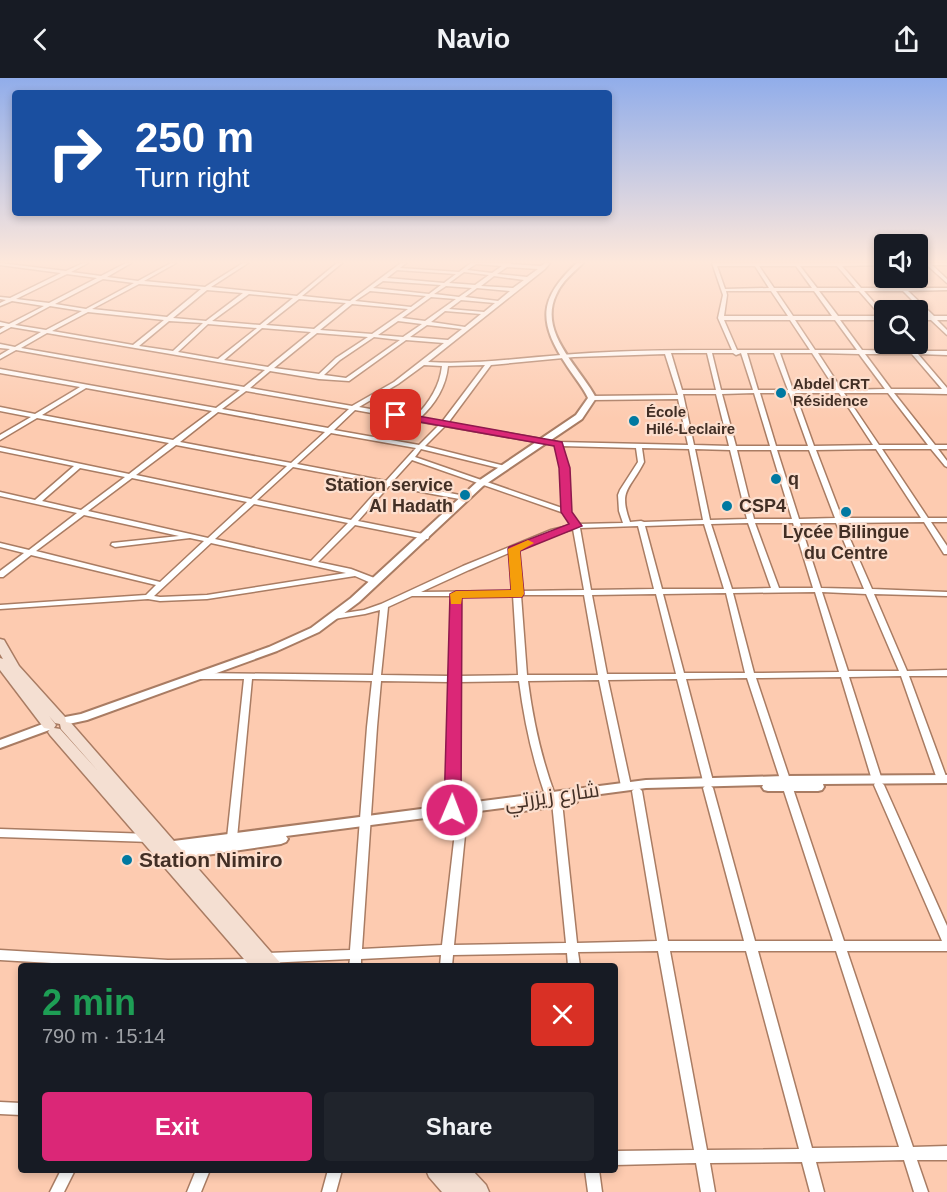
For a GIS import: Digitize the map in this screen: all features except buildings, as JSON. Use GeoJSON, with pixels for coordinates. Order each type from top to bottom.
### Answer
{"type":"FeatureCollection","features":[{"type":"Feature","properties":{"kind":"main road"},"geometry":{"type":"LineString","coordinates":[[0,643],[14,668],[57,725]]}},
{"type":"Feature","properties":{"kind":"main road"},"geometry":{"type":"LineString","coordinates":[[0,662],[264,963]]}},
{"type":"Feature","properties":{"kind":"main road"},"geometry":{"type":"LineString","coordinates":[[439,1173],[455,1192]]}},
{"type":"Feature","properties":{"kind":"main road"},"geometry":{"type":"LineString","coordinates":[[462,1173],[478,1192]]}},
{"type":"Feature","properties":{"kind":"street"},"geometry":{"type":"LineString","coordinates":[[0,331],[31,315]]}},
{"type":"Feature","properties":{"kind":"street"},"geometry":{"type":"LineString","coordinates":[[0,357],[78,315]]}},
{"type":"Feature","properties":{"kind":"street"},"geometry":{"type":"LineString","coordinates":[[132,315],[448,342]]}},
{"type":"Feature","properties":{"kind":"street"},"geometry":{"type":"LineString","coordinates":[[135,346],[174,315]]}},
{"type":"Feature","properties":{"kind":"street"},"geometry":{"type":"LineString","coordinates":[[174,353],[217,315]]}},
{"type":"Feature","properties":{"kind":"street"},"geometry":{"type":"LineString","coordinates":[[220,360],[274,315]]}},
{"type":"Feature","properties":{"kind":"street"},"geometry":{"type":"LineString","coordinates":[[0,575],[245,389],[336,315]]}},
{"type":"Feature","properties":{"kind":"street"},"geometry":{"type":"LineString","coordinates":[[319,377],[338,359],[402,315]]}},
{"type":"Feature","properties":{"kind":"street"},"geometry":{"type":"LineString","coordinates":[[0,324],[343,380],[350,379],[438,315]]}},
{"type":"Feature","properties":{"kind":"street"},"geometry":{"type":"LineString","coordinates":[[148,597],[355,407],[396,383],[483,315]]}},
{"type":"Feature","properties":{"kind":"street"},"geometry":{"type":"LineString","coordinates":[[0,744],[200,676],[297,639],[334,617],[425,537],[480,484],[579,417],[591,398],[590,392],[563,356],[553,333],[549,315]]}},
{"type":"Feature","properties":{"kind":"street"},"geometry":{"type":"LineString","coordinates":[[721,315],[756,392],[878,782],[947,939]]}},
{"type":"Feature","properties":{"kind":"street"},"geometry":{"type":"LineString","coordinates":[[789,315],[947,552]]}},
{"type":"Feature","properties":{"kind":"street"},"geometry":{"type":"LineString","coordinates":[[834,315],[947,465]]}},
{"type":"Feature","properties":{"kind":"street"},"geometry":{"type":"LineString","coordinates":[[929,315],[947,333]]}},
{"type":"Feature","properties":{"kind":"street"},"geometry":{"type":"LineString","coordinates":[[721,318],[874,318]]}},
{"type":"Feature","properties":{"kind":"street"},"geometry":{"type":"LineString","coordinates":[[928,318],[947,318]]}},
{"type":"Feature","properties":{"kind":"street"},"geometry":{"type":"LineString","coordinates":[[397,319],[465,328]]}},
{"type":"Feature","properties":{"kind":"street"},"geometry":{"type":"LineString","coordinates":[[0,346],[558,444],[732,448],[947,447]]}},
{"type":"Feature","properties":{"kind":"street"},"geometry":{"type":"LineString","coordinates":[[668,352],[680,395],[707,522],[729,591],[750,674],[921,1192]]}},
{"type":"Feature","properties":{"kind":"street"},"geometry":{"type":"LineString","coordinates":[[423,363],[488,365],[563,356],[668,352],[874,352]]}},
{"type":"Feature","properties":{"kind":"street"},"geometry":{"type":"LineString","coordinates":[[709,352],[751,521],[776,590]]}},
{"type":"Feature","properties":{"kind":"street"},"geometry":{"type":"LineString","coordinates":[[928,352],[947,352]]}},
{"type":"Feature","properties":{"kind":"street"},"geometry":{"type":"LineString","coordinates":[[777,353],[839,521],[904,673],[945,780]]}},
{"type":"Feature","properties":{"kind":"street"},"geometry":{"type":"LineString","coordinates":[[916,354],[947,391]]}},
{"type":"Feature","properties":{"kind":"street"},"geometry":{"type":"LineString","coordinates":[[416,419],[425,411],[439,387],[444,376],[445,365]]}},
{"type":"Feature","properties":{"kind":"street"},"geometry":{"type":"LineString","coordinates":[[312,564],[444,424],[488,365]]}},
{"type":"Feature","properties":{"kind":"street"},"geometry":{"type":"LineString","coordinates":[[0,371],[420,447],[503,467]]}},
{"type":"Feature","properties":{"kind":"street"},"geometry":{"type":"LineString","coordinates":[[0,438],[84,387]]}},
{"type":"Feature","properties":{"kind":"street"},"geometry":{"type":"LineString","coordinates":[[591,398],[719,392],[947,391]]}},
{"type":"Feature","properties":{"kind":"street"},"geometry":{"type":"LineString","coordinates":[[0,409],[465,498]]}},
{"type":"Feature","properties":{"kind":"street"},"geometry":{"type":"LineString","coordinates":[[558,444],[565,468],[566,512],[576,526],[603,677],[632,789],[708,1192]]}},
{"type":"Feature","properties":{"kind":"street"},"geometry":{"type":"LineString","coordinates":[[627,523],[620,501],[624,487],[641,462],[639,447]]}},
{"type":"Feature","properties":{"kind":"street"},"geometry":{"type":"LineString","coordinates":[[0,449],[425,537]]}},
{"type":"Feature","properties":{"kind":"street"},"geometry":{"type":"LineString","coordinates":[[411,458],[480,484],[566,512]]}},
{"type":"Feature","properties":{"kind":"street"},"geometry":{"type":"LineString","coordinates":[[37,502],[79,465]]}},
{"type":"Feature","properties":{"kind":"street"},"geometry":{"type":"LineString","coordinates":[[0,494],[358,574],[360,578],[374,581]]}},
{"type":"Feature","properties":{"kind":"street"},"geometry":{"type":"LineString","coordinates":[[334,617],[384,606],[554,532],[576,526],[627,523],[947,520]]}},
{"type":"Feature","properties":{"kind":"street"},"geometry":{"type":"LineString","coordinates":[[641,523],[750,946],[817,1192]]}},
{"type":"Feature","properties":{"kind":"street"},"geometry":{"type":"LineString","coordinates":[[115,545],[193,536]]}},
{"type":"Feature","properties":{"kind":"street"},"geometry":{"type":"LineString","coordinates":[[0,545],[160,584]]}},
{"type":"Feature","properties":{"kind":"street"},"geometry":{"type":"LineString","coordinates":[[514,549],[522,678],[534,746],[553,798],[574,963]]}},
{"type":"Feature","properties":{"kind":"street"},"geometry":{"type":"LineString","coordinates":[[0,607],[148,597],[160,599],[207,597],[358,574]]}},
{"type":"Feature","properties":{"kind":"street"},"geometry":{"type":"LineString","coordinates":[[410,594],[819,590],[947,594]]}},
{"type":"Feature","properties":{"kind":"street"},"geometry":{"type":"LineString","coordinates":[[446,963],[457,812],[456,594]]}},
{"type":"Feature","properties":{"kind":"street"},"geometry":{"type":"LineString","coordinates":[[355,963],[384,606]]}},
{"type":"Feature","properties":{"kind":"street"},"geometry":{"type":"LineString","coordinates":[[200,676],[455,679],[947,673]]}},
{"type":"Feature","properties":{"kind":"street"},"geometry":{"type":"LineString","coordinates":[[232,838],[248,678]]}},
{"type":"Feature","properties":{"kind":"street","name":"شارع زيزرتي"},"geometry":{"type":"LineString","coordinates":[[164,847],[366,824],[632,789],[708,785],[945,780]]}},
{"type":"Feature","properties":{"kind":"street","name":"شارع زيزرتي"},"geometry":{"type":"LineString","coordinates":[[164,847],[366,824]]}},
{"type":"Feature","properties":{"kind":"street"},"geometry":{"type":"LineString","coordinates":[[0,833],[164,847]]}},
{"type":"Feature","properties":{"kind":"street"},"geometry":{"type":"LineString","coordinates":[[273,963],[356,953],[448,950],[663,946],[947,946]]}},
{"type":"Feature","properties":{"kind":"street"},"geometry":{"type":"LineString","coordinates":[[0,955],[122,963]]}},
{"type":"Feature","properties":{"kind":"street"},"geometry":{"type":"LineString","coordinates":[[0,1108],[18,1109]]}},
{"type":"Feature","properties":{"kind":"street"},"geometry":{"type":"LineString","coordinates":[[618,1158],[947,1153]]}},
{"type":"Feature","properties":{"kind":"street"},"geometry":{"type":"LineString","coordinates":[[57,1192],[66,1173]]}},
{"type":"Feature","properties":{"kind":"street"},"geometry":{"type":"LineString","coordinates":[[194,1192],[201,1173]]}},
{"type":"Feature","properties":{"kind":"street"},"geometry":{"type":"LineString","coordinates":[[329,1192],[334,1173]]}},
{"type":"Feature","properties":{"kind":"street"},"geometry":{"type":"LineString","coordinates":[[592,1173],[595,1192]]}},
{"type":"Feature","properties":{"kind":"slow traffic"},"geometry":{"type":"LineString","coordinates":[[456,601],[456,594],[518,594],[514,549],[528,543]]}},
{"type":"Feature","properties":{"kind":"place","name":"Abdel CRT Résidence"},"geometry":{"type":"Point","coordinates":[781,393]}},
{"type":"Feature","properties":{"kind":"place","name":"École Hilé-Leclaire"},"geometry":{"type":"Point","coordinates":[634,421]}},
{"type":"Feature","properties":{"kind":"place","name":"q"},"geometry":{"type":"Point","coordinates":[776,479]}},
{"type":"Feature","properties":{"kind":"place","name":"Station service Al Hadath"},"geometry":{"type":"Point","coordinates":[465,495]}},
{"type":"Feature","properties":{"kind":"place","name":"CSP4"},"geometry":{"type":"Point","coordinates":[727,506]}},
{"type":"Feature","properties":{"kind":"place","name":"Lycée Bilingue du Centre"},"geometry":{"type":"Point","coordinates":[846,512]}},
{"type":"Feature","properties":{"kind":"place","name":"Station Nimiro"},"geometry":{"type":"Point","coordinates":[127,860]}},
{"type":"Feature","properties":{"kind":"route"},"geometry":{"type":"LineString","coordinates":[[396,415],[558,444],[565,468],[566,512],[576,526],[554,532],[514,549],[518,594],[456,594],[452,810]]}}]}
